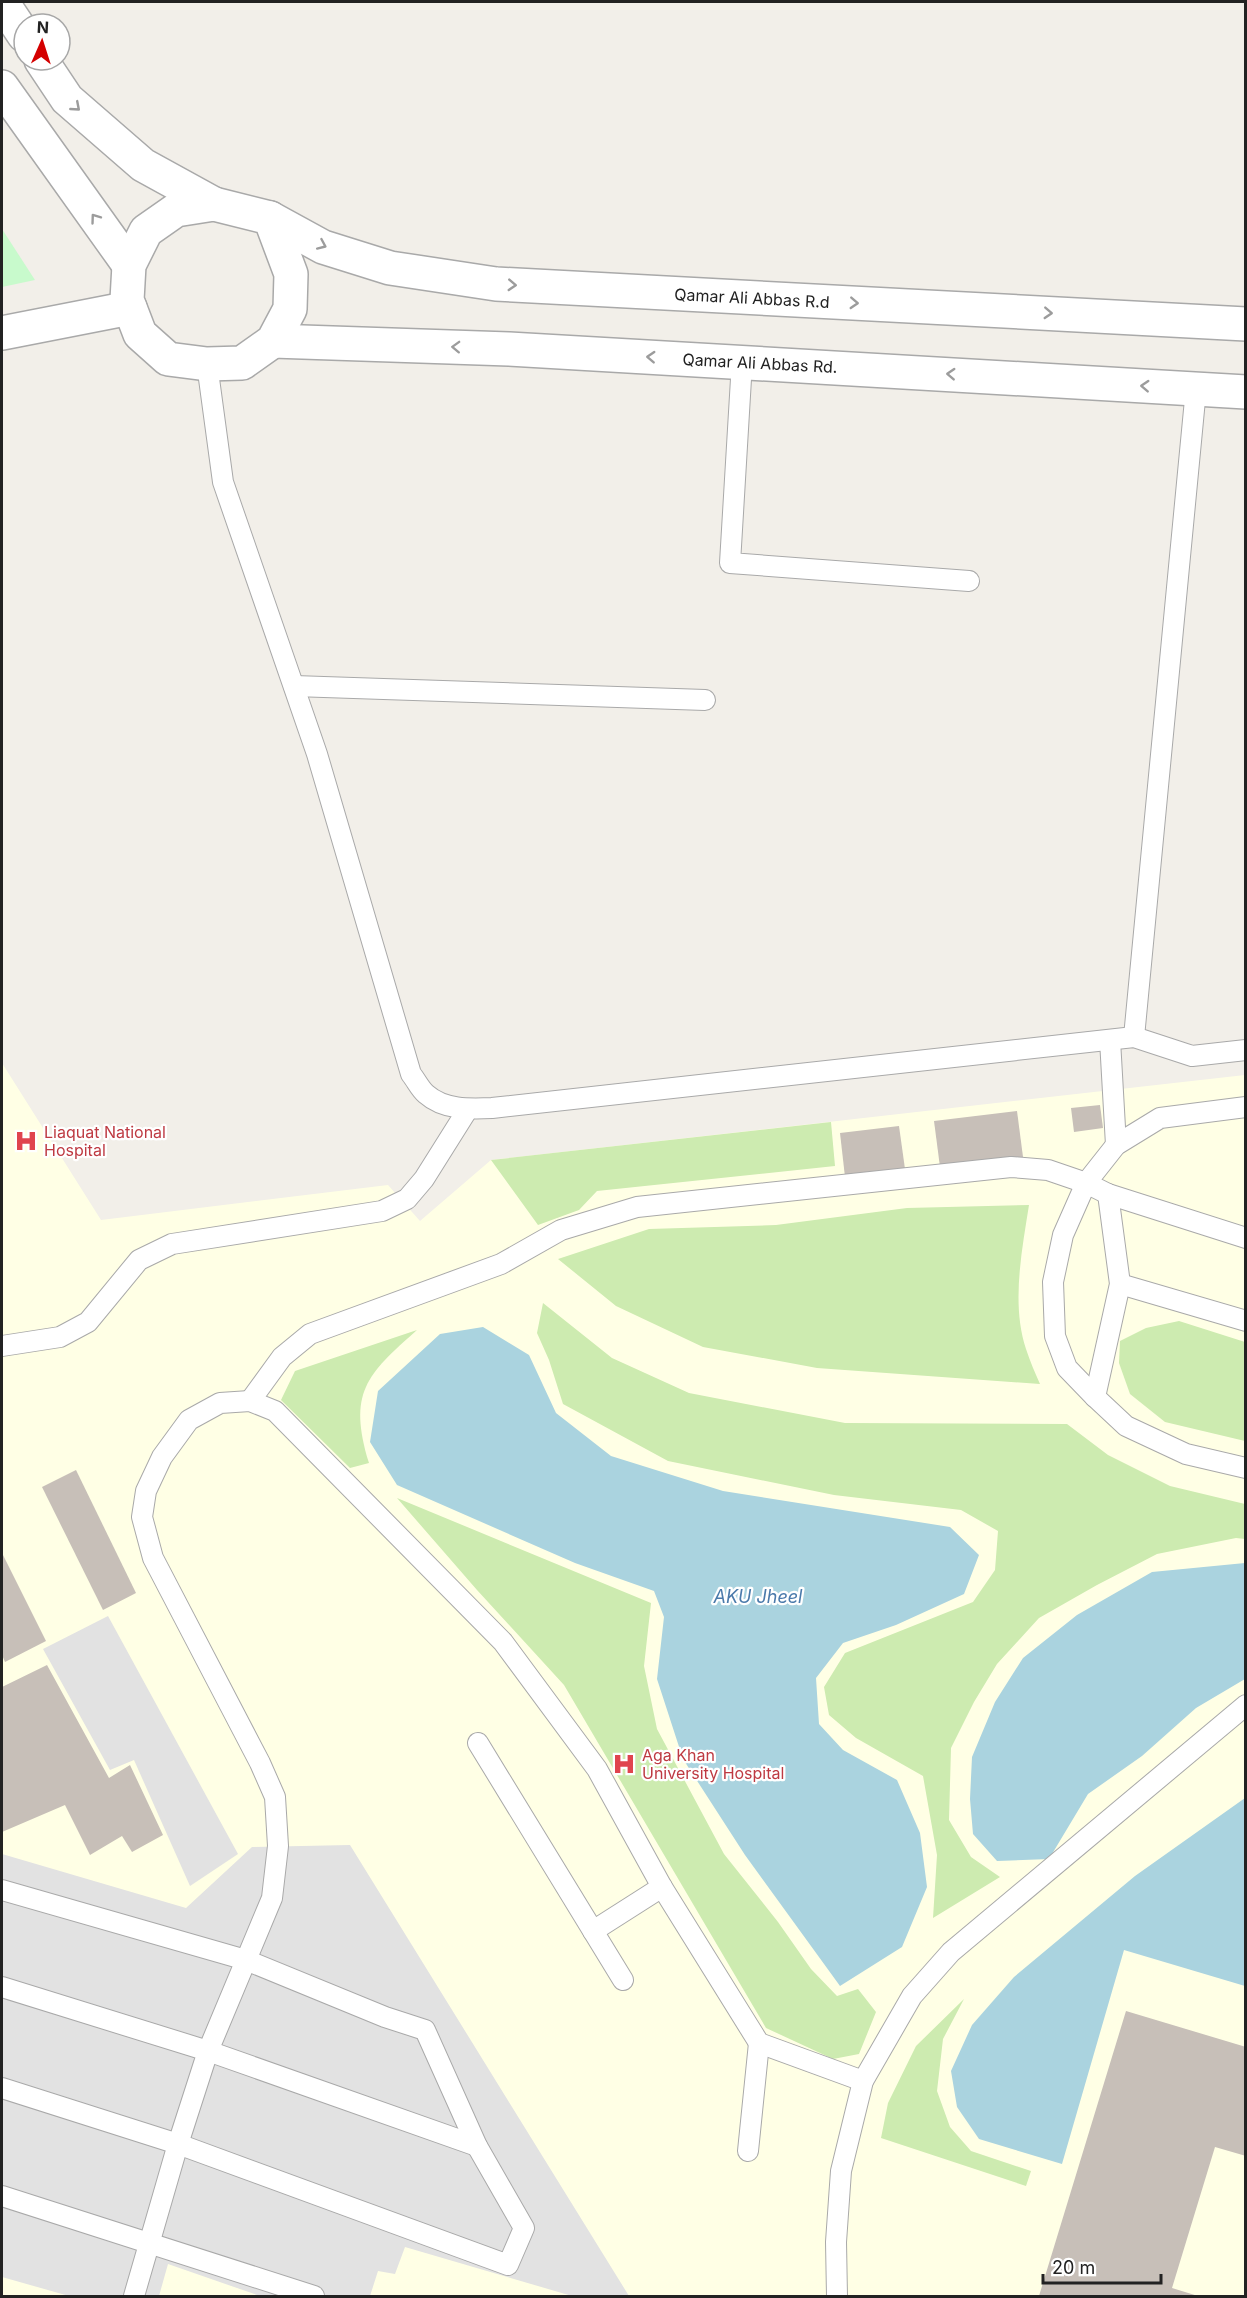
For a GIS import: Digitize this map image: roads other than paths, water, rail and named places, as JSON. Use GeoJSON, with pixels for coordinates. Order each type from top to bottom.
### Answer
{"type":"FeatureCollection","features":[{"type":"Feature","properties":{"kind":"street"},"geometry":{"type":"LineString","coordinates":[[2,2],[12,17]]}},
{"type":"Feature","properties":{"kind":"street"},"geometry":{"type":"LineString","coordinates":[[49,72],[68,99],[143,165],[214,204],[270,218],[291,274],[290,309],[273,341],[242,363],[207,364],[168,359],[140,334],[127,300],[129,265],[146,231],[176,210],[214,204]]}},
{"type":"Feature","properties":{"kind":"street"},"geometry":{"type":"LineString","coordinates":[[2,87],[129,265]]}},
{"type":"Feature","properties":{"kind":"street","name":"Qamar Ali Abbas R.d"},"geometry":{"type":"LineString","coordinates":[[270,218],[323,247],[390,268],[496,284],[1245,324]]}},
{"type":"Feature","properties":{"kind":"street"},"geometry":{"type":"LineString","coordinates":[[2,333],[130,308]]}},
{"type":"Feature","properties":{"kind":"street","name":"Qamar Ali Abbas Rd."},"geometry":{"type":"LineString","coordinates":[[273,341],[509,348],[1245,392]]}},
{"type":"Feature","properties":{"kind":"lane"},"geometry":{"type":"LineString","coordinates":[[742,362],[730,563],[969,581]]}},
{"type":"Feature","properties":{"kind":"lane"},"geometry":{"type":"LineString","coordinates":[[207,364],[223,482],[320,765],[411,1074],[426,1094],[445,1105],[468,1109],[492,1108],[1134,1037],[1192,1056],[1245,1050]]}},
{"type":"Feature","properties":{"kind":"lane"},"geometry":{"type":"LineString","coordinates":[[1134,1037],[1196,389]]}},
{"type":"Feature","properties":{"kind":"lane"},"geometry":{"type":"LineString","coordinates":[[294,686],[705,700]]}},
{"type":"Feature","properties":{"kind":"lane"},"geometry":{"type":"LineString","coordinates":[[1110,1040],[1116,1145]]}},
{"type":"Feature","properties":{"kind":"lane"},"geometry":{"type":"LineString","coordinates":[[1245,1107],[1160,1118],[1116,1145],[1086,1183],[1063,1235],[1053,1282],[1055,1336],[1067,1368],[1095,1397],[1126,1426],[1166,1445],[1186,1454],[1245,1468]]}},
{"type":"Feature","properties":{"kind":"lane"},"geometry":{"type":"LineString","coordinates":[[2,1346],[60,1337],[88,1322],[139,1260],[172,1244],[382,1211],[407,1199],[424,1179],[468,1109]]}},
{"type":"Feature","properties":{"kind":"lane"},"geometry":{"type":"LineString","coordinates":[[250,1401],[282,1357],[310,1334],[501,1264],[561,1230],[637,1208],[1011,1167],[1048,1170],[1086,1183],[1108,1194],[1245,1238]]}},
{"type":"Feature","properties":{"kind":"lane"},"geometry":{"type":"LineString","coordinates":[[1095,1397],[1120,1284],[1108,1194]]}},
{"type":"Feature","properties":{"kind":"lane"},"geometry":{"type":"LineString","coordinates":[[1120,1284],[1245,1321]]}},
{"type":"Feature","properties":{"kind":"lane"},"geometry":{"type":"LineString","coordinates":[[134,2296],[178,2144],[208,2051],[272,1898],[278,1846],[275,1797],[260,1763],[153,1558],[142,1517],[146,1491],[162,1456],[189,1420],[220,1403],[250,1401],[275,1411],[503,1642],[597,1769],[662,1887],[759,2043],[863,2082]]}},
{"type":"Feature","properties":{"kind":"lane"},"geometry":{"type":"LineString","coordinates":[[837,2296],[836,2242],[841,2171],[863,2082],[912,1996],[951,1952],[1245,1706]]}},
{"type":"Feature","properties":{"kind":"lane"},"geometry":{"type":"LineString","coordinates":[[478,1743],[622,1980]]}},
{"type":"Feature","properties":{"kind":"lane"},"geometry":{"type":"LineString","coordinates":[[593,1931],[662,1887]]}},
{"type":"Feature","properties":{"kind":"lane"},"geometry":{"type":"LineString","coordinates":[[2,1890],[246,1960],[385,2017],[425,2030],[477,2146],[524,2228],[508,2265],[178,2144],[2,2088]]}},
{"type":"Feature","properties":{"kind":"lane"},"geometry":{"type":"LineString","coordinates":[[2,1987],[208,2051],[477,2146]]}},
{"type":"Feature","properties":{"kind":"lane"},"geometry":{"type":"LineString","coordinates":[[748,2151],[759,2043]]}},
{"type":"Feature","properties":{"kind":"lane"},"geometry":{"type":"LineString","coordinates":[[2,2196],[314,2296]]}},
{"type":"Feature","properties":{"kind":"water","name":"AKU Jheel"},"geometry":{"type":"Polygon","coordinates":[[[483,1327],[529,1355],[556,1413],[611,1456],[723,1491],[950,1527],[979,1555],[964,1594],[896,1625],[843,1643],[816,1678],[819,1724],[843,1750],[897,1780],[920,1833],[927,1887],[902,1947],[840,1986],[745,1855],[683,1759],[657,1679],[664,1617],[654,1591],[575,1563],[397,1485],[370,1442],[378,1391],[440,1334],[483,1327]]]}},
{"type":"Feature","properties":{"kind":"water"},"geometry":{"type":"Polygon","coordinates":[[[1245,1563],[1245,1679],[1196,1708],[1142,1756],[1088,1794],[1049,1859],[997,1861],[973,1834],[970,1799],[972,1757],[995,1702],[1023,1658],[1077,1615],[1152,1572],[1245,1563]]]}},
{"type":"Feature","properties":{"kind":"water"},"geometry":{"type":"Polygon","coordinates":[[[1245,1798],[1245,1986],[1124,1950],[1062,2164],[979,2139],[957,2107],[951,2071],[972,2025],[1014,1977],[1135,1876],[1245,1798]]]}},
{"type":"Feature","properties":{"kind":"place","name":"Liaquat National Hospital"},"geometry":{"type":"Point","coordinates":[26,1141]}},
{"type":"Feature","properties":{"kind":"place","name":"Aga Khan University Hospital"},"geometry":{"type":"Point","coordinates":[624,1764]}}]}
